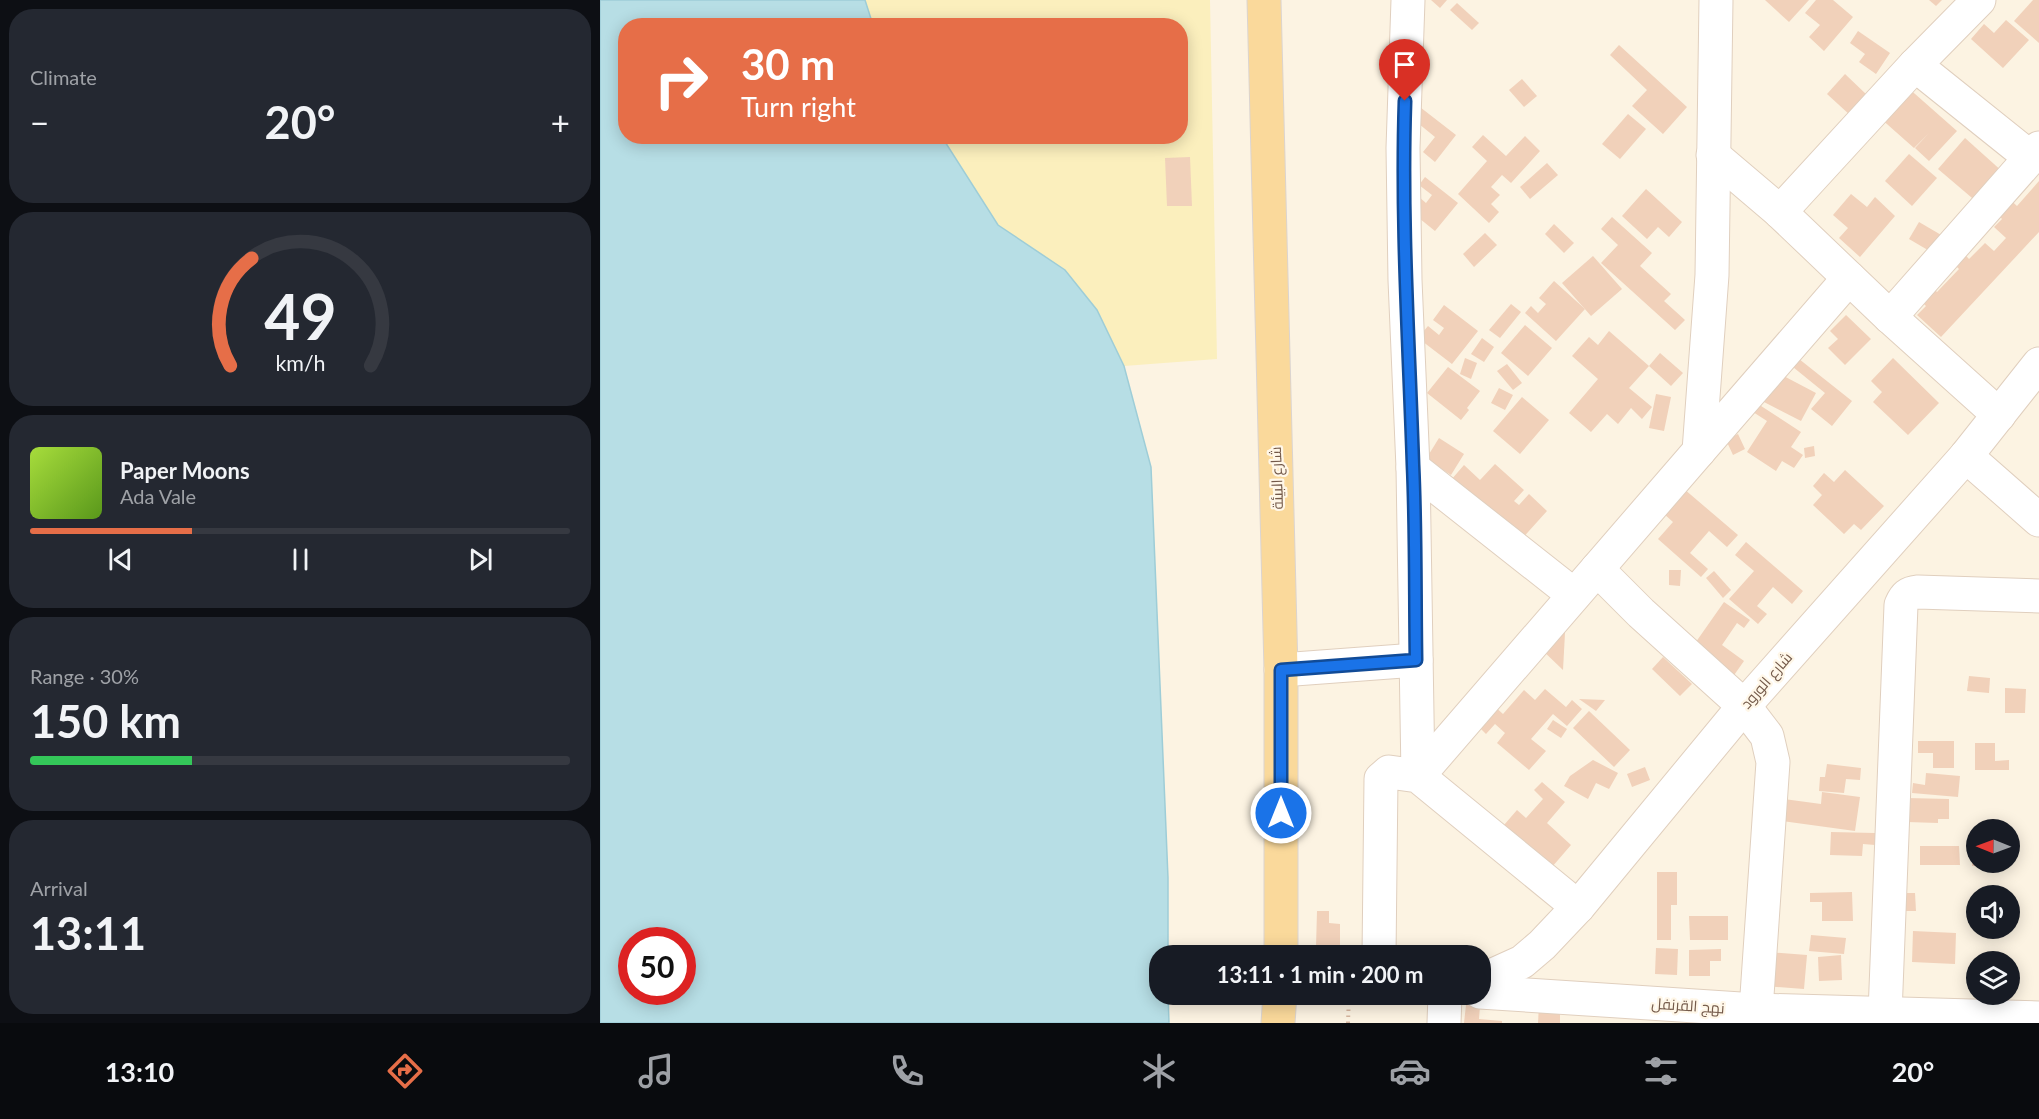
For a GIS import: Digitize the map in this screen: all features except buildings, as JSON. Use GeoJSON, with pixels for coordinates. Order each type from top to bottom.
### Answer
{"type":"FeatureCollection","features":[{"type":"Feature","properties":{"kind":"main road","name":"شارع البيئة"},"geometry":{"type":"LineString","coordinates":[[1264,0],[1281,670],[1281,945]]}},
{"type":"Feature","properties":{"kind":"main road"},"geometry":{"type":"LineString","coordinates":[[1278,1023],[1279,1005]]}},
{"type":"Feature","properties":{"kind":"street"},"geometry":{"type":"LineString","coordinates":[[1408,0],[1404,148],[1405,280],[1413,468],[1418,776]]}},
{"type":"Feature","properties":{"kind":"street"},"geometry":{"type":"LineString","coordinates":[[1699,451],[1712,275],[1716,0]]}},
{"type":"Feature","properties":{"kind":"street"},"geometry":{"type":"LineString","coordinates":[[1780,212],[1915,65],[1979,0]]}},
{"type":"Feature","properties":{"kind":"street"},"geometry":{"type":"LineString","coordinates":[[1890,317],[2035,153],[1915,65]]}},
{"type":"Feature","properties":{"kind":"street"},"geometry":{"type":"LineString","coordinates":[[1713,155],[1780,212],[1890,317],[1999,415]]}},
{"type":"Feature","properties":{"kind":"street"},"geometry":{"type":"LineString","coordinates":[[1418,776],[1849,278]]}},
{"type":"Feature","properties":{"kind":"street","name":"شارع الورود"},"geometry":{"type":"LineString","coordinates":[[1491,976],[1522,962],[1542,945],[1578,907],[1744,706],[1966,456],[2039,364]]}},
{"type":"Feature","properties":{"kind":"street"},"geometry":{"type":"LineString","coordinates":[[1966,456],[2039,520]]}},
{"type":"Feature","properties":{"kind":"street"},"geometry":{"type":"LineString","coordinates":[[1413,468],[1574,595]]}},
{"type":"Feature","properties":{"kind":"street"},"geometry":{"type":"LineString","coordinates":[[1597,569],[1641,613],[1744,706],[1767,736],[1773,762],[1756,1010]]}},
{"type":"Feature","properties":{"kind":"street"},"geometry":{"type":"LineString","coordinates":[[1885,1014],[1901,605],[1910,593],[1918,592],[2039,596]]}},
{"type":"Feature","properties":{"kind":"street"},"geometry":{"type":"LineString","coordinates":[[1281,670],[1416,660]]}},
{"type":"Feature","properties":{"kind":"street"},"geometry":{"type":"LineString","coordinates":[[1379,945],[1381,779],[1389,772],[1418,776],[1578,907]]}},
{"type":"Feature","properties":{"kind":"street","name":"نهج القرنفل"},"geometry":{"type":"LineString","coordinates":[[1491,993],[1756,1010],[2039,1018]]}},
{"type":"Feature","properties":{"kind":"street"},"geometry":{"type":"LineString","coordinates":[[1444,1005],[1444,1023]]}},
{"type":"Feature","properties":{"kind":"path"},"geometry":{"type":"LineString","coordinates":[[1348,1023],[1349,1005]]}},
{"type":"Feature","properties":{"kind":"sand"},"geometry":{"type":"Polygon","coordinates":[[[865,0],[1210,0],[1217,359],[1124,366],[1097,310],[1065,270],[998,225],[946,144],[1188,144],[1188,18],[871,18],[865,0]]]}},
{"type":"Feature","properties":{"kind":"water"},"geometry":{"type":"Polygon","coordinates":[[[600,0],[865,0],[871,18],[618,18],[618,144],[946,144],[998,225],[1065,270],[1097,310],[1124,366],[1151,467],[1168,878],[1168,945],[1149,945],[1149,1005],[1168,1005],[1169,1023],[600,1023],[600,0]]]}},
{"type":"Feature","properties":{"kind":"route"},"geometry":{"type":"LineString","coordinates":[[1281,813],[1281,670],[1416,660],[1413,468],[1405,280],[1405,101]]}}]}
